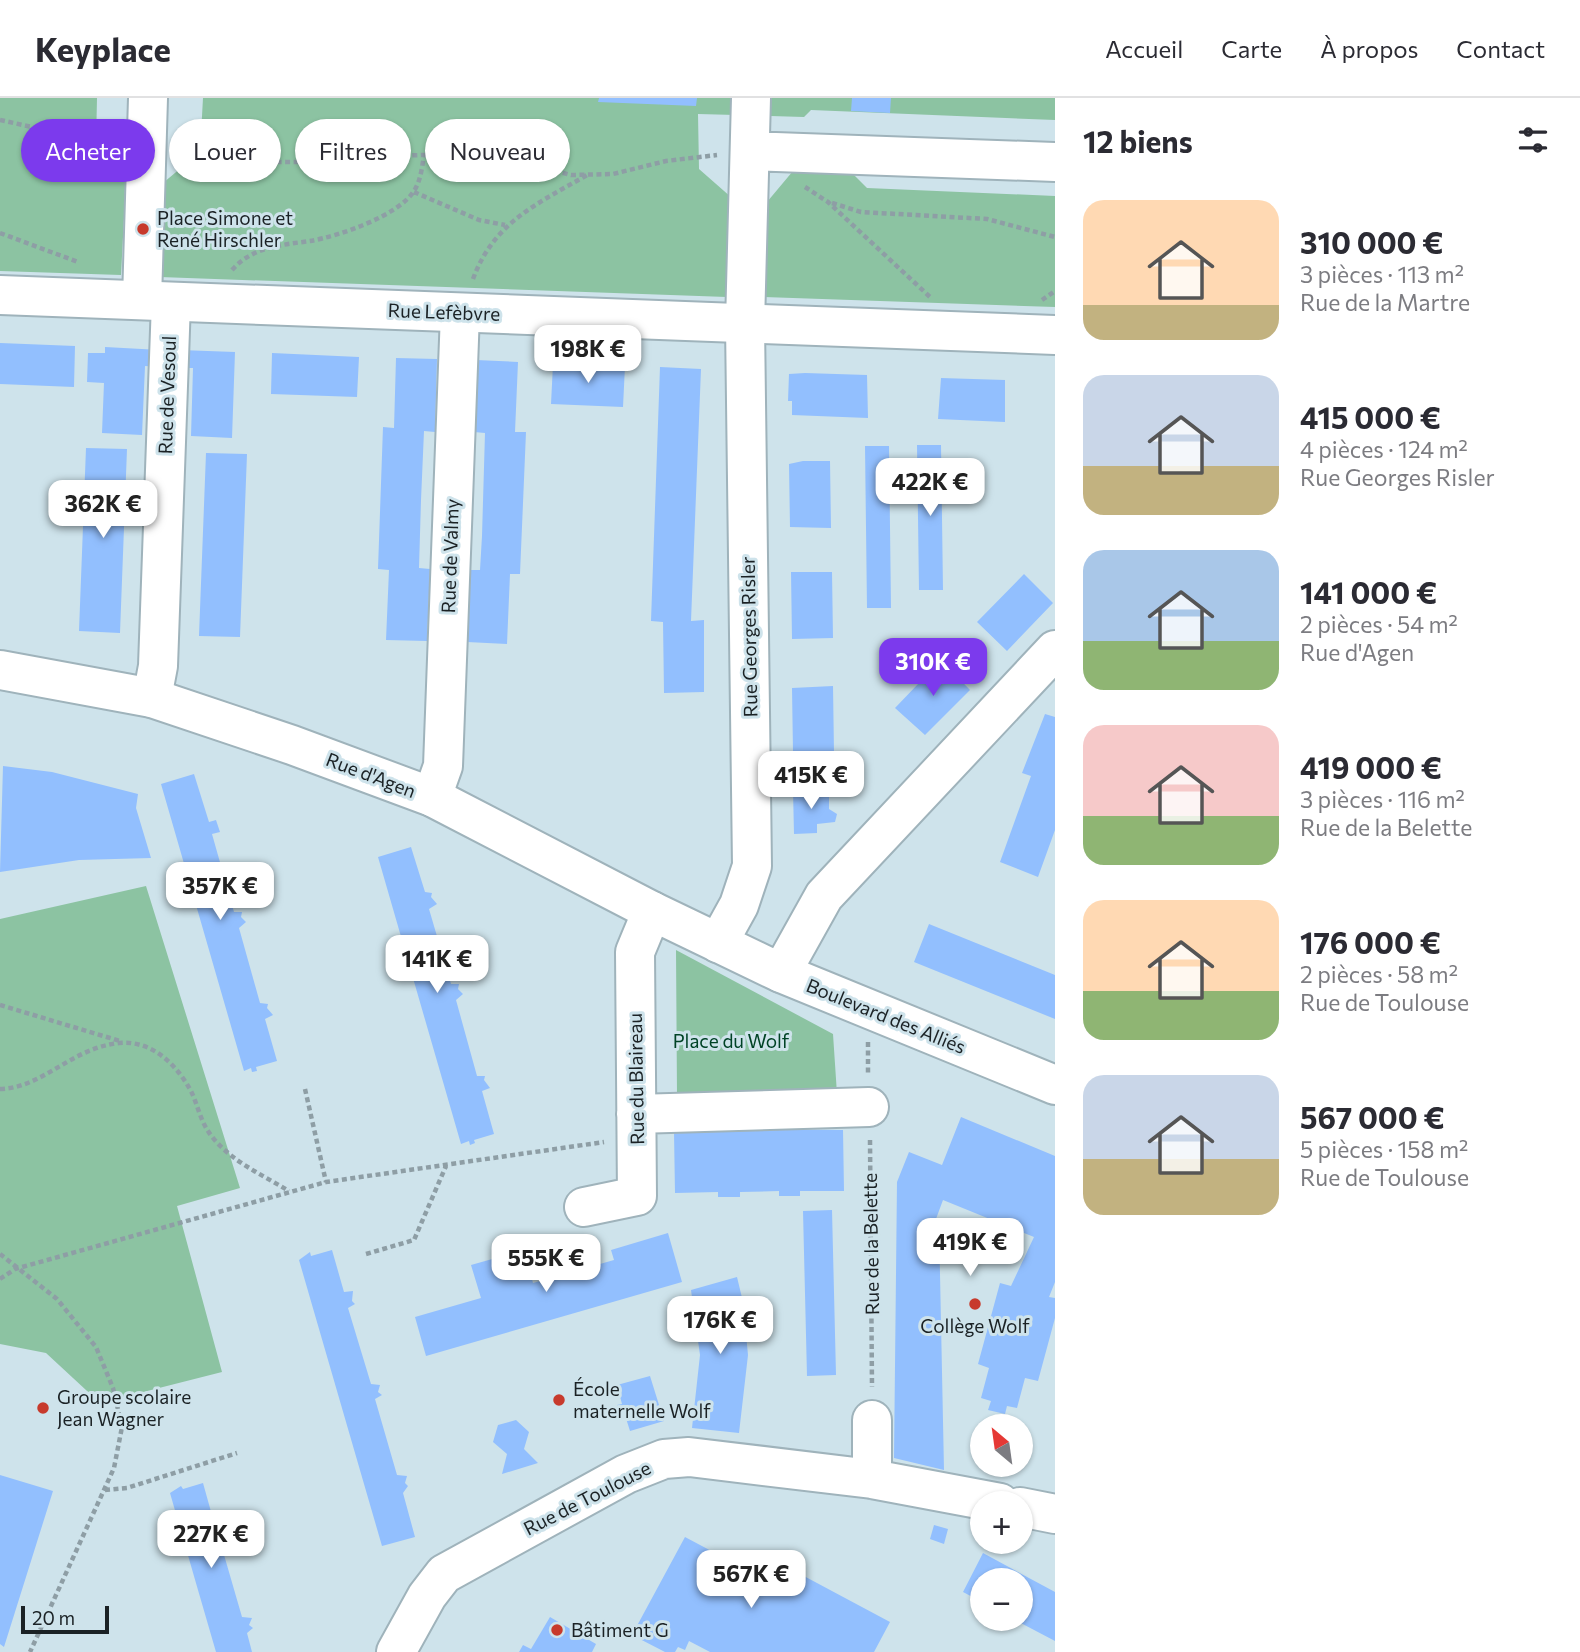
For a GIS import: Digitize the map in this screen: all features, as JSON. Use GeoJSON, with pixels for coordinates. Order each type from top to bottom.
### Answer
{"type":"FeatureCollection","features":[{"type":"Feature","properties":{"kind":"street","name":"Rue Georges Risler"},"geometry":{"type":"LineString","coordinates":[[718,943],[739,905],[752,866],[745,324],[751,98]]}},
{"type":"Feature","properties":{"kind":"street","name":"Rue de Vesoul"},"geometry":{"type":"LineString","coordinates":[[149,116],[172,302],[158,666],[152,698]]}},
{"type":"Feature","properties":{"kind":"street"},"geometry":{"type":"LineString","coordinates":[[750,151],[1055,162]]}},
{"type":"Feature","properties":{"kind":"street","name":"Rue Lefèbvre"},"geometry":{"type":"LineString","coordinates":[[0,295],[1055,335]]}},
{"type":"Feature","properties":{"kind":"street","name":"Rue de Valmy"},"geometry":{"type":"LineString","coordinates":[[432,797],[443,766],[460,313]]}},
{"type":"Feature","properties":{"kind":"street"},"geometry":{"type":"LineString","coordinates":[[781,973],[824,896],[1049,666]]}},
{"type":"Feature","properties":{"kind":"street","name":"Rue d'Agen"},"geometry":{"type":"LineString","coordinates":[[0,670],[152,698],[292,745],[432,797],[718,943]]}},
{"type":"Feature","properties":{"kind":"street","name":"Rue du Blaireau"},"geometry":{"type":"LineString","coordinates":[[584,1207],[637,1196],[635,951],[652,911]]}},
{"type":"Feature","properties":{"kind":"street","name":"Boulevard des Alliés"},"geometry":{"type":"LineString","coordinates":[[718,943],[781,973],[1055,1085]]}},
{"type":"Feature","properties":{"kind":"street"},"geometry":{"type":"LineString","coordinates":[[637,1125],[869,1108]]}},
{"type":"Feature","properties":{"kind":"street"},"geometry":{"type":"LineString","coordinates":[[872,1420],[872,1479]]}},
{"type":"Feature","properties":{"kind":"street","name":"Rue de Toulouse"},"geometry":{"type":"LineString","coordinates":[[396,1652],[427,1596],[444,1574],[645,1465],[664,1459],[689,1457],[872,1479],[970,1497]]}},
{"type":"Feature","properties":{"kind":"street"},"geometry":{"type":"LineString","coordinates":[[1033,1510],[1055,1514]]}},
{"type":"Feature","properties":{"kind":"path"},"geometry":{"type":"LineString","coordinates":[[0,120],[55,132],[149,116],[204,144],[258,162],[312,162],[360,157],[487,153],[571,175],[613,174],[666,161],[750,151]]}},
{"type":"Feature","properties":{"kind":"path"},"geometry":{"type":"LineString","coordinates":[[172,302],[252,253],[269,247],[333,236],[383,217],[414,192],[424,155]]}},
{"type":"Feature","properties":{"kind":"path"},"geometry":{"type":"LineString","coordinates":[[460,313],[477,267],[506,225],[587,175]]}},
{"type":"Feature","properties":{"kind":"path"},"geometry":{"type":"LineString","coordinates":[[794,180],[828,202],[968,332]]}},
{"type":"Feature","properties":{"kind":"path"},"geometry":{"type":"LineString","coordinates":[[414,192],[480,220],[506,225]]}},
{"type":"Feature","properties":{"kind":"path"},"geometry":{"type":"LineString","coordinates":[[828,202],[861,212],[987,219],[1055,237]]}},
{"type":"Feature","properties":{"kind":"path"},"geometry":{"type":"LineString","coordinates":[[0,233],[85,266],[97,284],[99,299]]}},
{"type":"Feature","properties":{"kind":"path"},"geometry":{"type":"LineString","coordinates":[[0,1005],[153,1049],[174,1066],[191,1091],[207,1130],[215,1139],[232,1156],[290,1192]]}},
{"type":"Feature","properties":{"kind":"path","name":"Rue de la Belette"},"geometry":{"type":"LineString","coordinates":[[867,1009],[872,1420]]}},
{"type":"Feature","properties":{"kind":"path"},"geometry":{"type":"LineString","coordinates":[[0,1089],[29,1084],[76,1055],[100,1045],[125,1043]]}},
{"type":"Feature","properties":{"kind":"path"},"geometry":{"type":"LineString","coordinates":[[305,1089],[326,1182]]}},
{"type":"Feature","properties":{"kind":"path"},"geometry":{"type":"LineString","coordinates":[[0,1279],[15,1269],[326,1182],[446,1166],[637,1125]]}},
{"type":"Feature","properties":{"kind":"path"},"geometry":{"type":"LineString","coordinates":[[366,1254],[414,1240],[446,1166]]}},
{"type":"Feature","properties":{"kind":"path"},"geometry":{"type":"LineString","coordinates":[[0,1254],[15,1269],[57,1299],[96,1347],[122,1427],[114,1468],[30,1652]]}},
{"type":"Feature","properties":{"kind":"path"},"geometry":{"type":"LineString","coordinates":[[104,1490],[127,1488],[237,1453]]}},
{"type":"Feature","properties":{"kind":"green space"},"geometry":{"type":"Polygon","coordinates":[[[0,98],[97,98],[97,119],[21,119],[21,182],[126,182],[121,275],[0,271],[0,98]]]}},
{"type":"Feature","properties":{"kind":"green space"},"geometry":{"type":"Polygon","coordinates":[[[203,98],[1055,98],[1055,120],[811,110],[804,117],[698,114],[699,169],[732,198],[727,297],[160,277],[163,183],[169,178],[169,182],[281,182],[281,119],[202,119],[203,98]]]}},
{"type":"Feature","properties":{"kind":"green space"},"geometry":{"type":"Polygon","coordinates":[[[845,166],[867,188],[1055,196],[1055,307],[764,297],[767,202],[793,171],[845,166]]]}},
{"type":"Feature","properties":{"kind":"green space"},"geometry":{"type":"Polygon","coordinates":[[[146,886],[240,1188],[177,1206],[222,1372],[100,1403],[46,1353],[0,1344],[0,919],[146,886]]]}},
{"type":"Feature","properties":{"kind":"green space","name":"Place du Wolf"},"geometry":{"type":"Polygon","coordinates":[[[676,950],[833,1034],[837,1094],[677,1094],[676,950]]]}},
{"type":"Feature","properties":{"kind":"building"},"geometry":{"type":"Polygon","coordinates":[[[599,98],[697,98],[696,106],[598,102],[599,98]]]}},
{"type":"Feature","properties":{"kind":"building"},"geometry":{"type":"Polygon","coordinates":[[[852,98],[891,98],[890,113],[851,111],[852,98]]]}},
{"type":"Feature","properties":{"kind":"building"},"geometry":{"type":"Polygon","coordinates":[[[0,343],[75,346],[74,387],[0,384],[0,343]]]}},
{"type":"Feature","properties":{"kind":"building"},"geometry":{"type":"Polygon","coordinates":[[[105,347],[160,350],[159,367],[145,366],[142,435],[102,433],[104,383],[87,382],[88,353],[105,353],[105,347]]]}},
{"type":"Feature","properties":{"kind":"building"},"geometry":{"type":"Polygon","coordinates":[[[180,350],[235,352],[232,438],[191,436],[193,368],[179,368],[180,350]]]}},
{"type":"Feature","properties":{"kind":"building"},"geometry":{"type":"Polygon","coordinates":[[[272,353],[359,357],[357,397],[271,394],[272,353]]]}},
{"type":"Feature","properties":{"kind":"building"},"geometry":{"type":"Polygon","coordinates":[[[396,358],[437,359],[435,432],[424,431],[421,500],[419,568],[430,569],[427,641],[386,640],[389,570],[378,569],[383,427],[394,428],[396,358]]]}},
{"type":"Feature","properties":{"kind":"building"},"geometry":{"type":"Polygon","coordinates":[[[476,360],[518,362],[515,432],[526,432],[520,574],[510,574],[507,644],[467,642],[469,570],[480,570],[482,536],[485,433],[474,432],[476,360]]]}},
{"type":"Feature","properties":{"kind":"building"},"geometry":{"type":"Polygon","coordinates":[[[553,364],[625,366],[623,407],[551,404],[553,364]]]}},
{"type":"Feature","properties":{"kind":"building"},"geometry":{"type":"Polygon","coordinates":[[[660,367],[701,369],[691,621],[704,620],[704,692],[664,693],[663,622],[651,621],[660,367]]]}},
{"type":"Feature","properties":{"kind":"building"},"geometry":{"type":"Polygon","coordinates":[[[789,374],[867,375],[868,418],[792,415],[792,401],[788,401],[789,374]]]}},
{"type":"Feature","properties":{"kind":"building"},"geometry":{"type":"Polygon","coordinates":[[[941,378],[1005,380],[1005,422],[938,419],[941,378]]]}},
{"type":"Feature","properties":{"kind":"building"},"geometry":{"type":"Polygon","coordinates":[[[917,445],[941,445],[943,590],[919,590],[917,445]]]}},
{"type":"Feature","properties":{"kind":"building"},"geometry":{"type":"Polygon","coordinates":[[[865,446],[889,446],[891,608],[867,608],[865,446]]]}},
{"type":"Feature","properties":{"kind":"building"},"geometry":{"type":"Polygon","coordinates":[[[86,448],[127,449],[120,633],[79,631],[86,448]]]}},
{"type":"Feature","properties":{"kind":"building"},"geometry":{"type":"Polygon","coordinates":[[[206,453],[247,454],[240,637],[199,636],[206,453]]]}},
{"type":"Feature","properties":{"kind":"building"},"geometry":{"type":"Polygon","coordinates":[[[830,461],[831,528],[790,527],[789,464],[830,461]]]}},
{"type":"Feature","properties":{"kind":"building"},"geometry":{"type":"Polygon","coordinates":[[[791,572],[832,572],[833,638],[792,639],[791,572]]]}},
{"type":"Feature","properties":{"kind":"building"},"geometry":{"type":"Polygon","coordinates":[[[1024,574],[1053,603],[1007,651],[977,622],[1024,574]]]}},
{"type":"Feature","properties":{"kind":"building"},"geometry":{"type":"Polygon","coordinates":[[[941,660],[970,690],[925,735],[895,708],[941,660]]]}},
{"type":"Feature","properties":{"kind":"building"},"geometry":{"type":"Polygon","coordinates":[[[833,686],[834,753],[793,752],[792,688],[833,686]]]}},
{"type":"Feature","properties":{"kind":"building"},"geometry":{"type":"Polygon","coordinates":[[[1045,714],[1055,717],[1055,830],[1038,877],[1000,862],[1031,776],[1022,773],[1045,714]]]}},
{"type":"Feature","properties":{"kind":"building"},"geometry":{"type":"Polygon","coordinates":[[[3,766],[52,772],[138,794],[136,808],[151,858],[79,860],[0,872],[3,766]]]}},
{"type":"Feature","properties":{"kind":"building"},"geometry":{"type":"Polygon","coordinates":[[[194,774],[209,822],[216,820],[220,832],[212,834],[234,912],[242,912],[241,917],[246,922],[239,928],[260,1003],[268,1004],[267,1008],[273,1015],[265,1019],[277,1061],[256,1067],[257,1071],[252,1072],[251,1068],[244,1071],[161,784],[194,774]]]}},
{"type":"Feature","properties":{"kind":"building"},"geometry":{"type":"Polygon","coordinates":[[[793,790],[829,790],[829,809],[837,814],[835,822],[817,824],[817,833],[794,834],[793,790]]]}},
{"type":"Feature","properties":{"kind":"building"},"geometry":{"type":"Polygon","coordinates":[[[411,847],[425,892],[432,893],[431,897],[437,904],[429,909],[451,984],[459,984],[458,989],[463,994],[456,1000],[477,1076],[485,1076],[484,1080],[490,1088],[482,1091],[494,1134],[474,1140],[475,1143],[470,1145],[469,1141],[461,1144],[378,857],[411,847]]]}},
{"type":"Feature","properties":{"kind":"building"},"geometry":{"type":"Polygon","coordinates":[[[929,924],[1055,975],[1055,1019],[914,962],[929,924]]]}},
{"type":"Feature","properties":{"kind":"building"},"geometry":{"type":"Polygon","coordinates":[[[961,1117],[1055,1156],[1055,1282],[1049,1297],[1055,1298],[1055,1318],[1038,1381],[1025,1378],[1017,1408],[1007,1406],[1005,1414],[988,1410],[991,1401],[981,1398],[989,1368],[978,1364],[1000,1283],[1011,1286],[1034,1237],[943,1200],[933,1227],[939,1225],[944,1470],[894,1458],[897,1182],[909,1152],[942,1165],[961,1117]]]}},
{"type":"Feature","properties":{"kind":"building"},"geometry":{"type":"Polygon","coordinates":[[[739,1129],[843,1130],[844,1191],[800,1191],[800,1196],[779,1196],[779,1191],[740,1192],[740,1197],[718,1197],[718,1192],[675,1193],[674,1132],[739,1129]]]}},
{"type":"Feature","properties":{"kind":"building"},"geometry":{"type":"Polygon","coordinates":[[[832,1210],[836,1375],[807,1376],[803,1211],[832,1210]]]}},
{"type":"Feature","properties":{"kind":"building"},"geometry":{"type":"Polygon","coordinates":[[[668,1233],[682,1282],[426,1356],[415,1317],[481,1298],[471,1265],[524,1250],[533,1283],[614,1260],[611,1250],[668,1233]]]}},
{"type":"Feature","properties":{"kind":"building"},"geometry":{"type":"Polygon","coordinates":[[[332,1250],[344,1292],[353,1291],[352,1301],[355,1304],[348,1308],[371,1384],[380,1385],[378,1392],[382,1395],[375,1399],[397,1475],[407,1476],[405,1483],[408,1486],[403,1493],[415,1537],[382,1546],[299,1260],[310,1252],[311,1256],[332,1250]]]}},
{"type":"Feature","properties":{"kind":"building"},"geometry":{"type":"Polygon","coordinates":[[[737,1277],[743,1302],[748,1355],[739,1433],[692,1428],[700,1355],[691,1290],[737,1277]]]}},
{"type":"Feature","properties":{"kind":"building"},"geometry":{"type":"Polygon","coordinates":[[[650,1376],[664,1421],[630,1431],[624,1412],[619,1413],[617,1405],[622,1404],[617,1385],[650,1376]]]}},
{"type":"Feature","properties":{"kind":"building"},"geometry":{"type":"Polygon","coordinates":[[[516,1420],[529,1432],[524,1449],[538,1463],[502,1474],[507,1454],[493,1442],[498,1425],[516,1420]]]}},
{"type":"Feature","properties":{"kind":"building"},"geometry":{"type":"Polygon","coordinates":[[[0,1475],[53,1491],[4,1647],[0,1644],[0,1475]]]}},
{"type":"Feature","properties":{"kind":"building"},"geometry":{"type":"Polygon","coordinates":[[[203,1483],[215,1526],[225,1526],[223,1534],[226,1537],[220,1541],[242,1617],[252,1618],[249,1625],[253,1628],[247,1633],[252,1652],[216,1652],[198,1590],[170,1493],[181,1486],[183,1489],[203,1483]]]}},
{"type":"Feature","properties":{"kind":"building"},"geometry":{"type":"Polygon","coordinates":[[[934,1525],[948,1529],[944,1544],[930,1539],[934,1525]]]}},
{"type":"Feature","properties":{"kind":"building"},"geometry":{"type":"Polygon","coordinates":[[[685,1537],[762,1578],[772,1559],[890,1622],[874,1652],[710,1652],[689,1641],[685,1650],[678,1647],[675,1652],[665,1652],[632,1635],[685,1537]]]}},
{"type":"Feature","properties":{"kind":"building"},"geometry":{"type":"Polygon","coordinates":[[[985,1554],[1011,1568],[975,1568],[985,1554]]]}},
{"type":"Feature","properties":{"kind":"building"},"geometry":{"type":"Polygon","coordinates":[[[970,1578],[970,1596],[963,1592],[970,1578]]]}},
{"type":"Feature","properties":{"kind":"building"},"geometry":{"type":"Polygon","coordinates":[[[1033,1580],[1055,1592],[1055,1641],[1033,1629],[1033,1580]]]}},
{"type":"Feature","properties":{"kind":"building","name":"Bâtiment G"},"geometry":{"type":"Polygon","coordinates":[[[550,1617],[596,1644],[592,1652],[519,1652],[523,1645],[531,1649],[550,1617]]]}},
{"type":"Feature","properties":{"kind":"place","name":"Place Simone et René Hirschler"},"geometry":{"type":"Point","coordinates":[143,229]}},
{"type":"Feature","properties":{"kind":"place","name":"Collège Wolf"},"geometry":{"type":"Point","coordinates":[975,1304]}},
{"type":"Feature","properties":{"kind":"place","name":"École maternelle Wolf"},"geometry":{"type":"Point","coordinates":[559,1400]}},
{"type":"Feature","properties":{"kind":"place","name":"Groupe scolaire Jean Wagner"},"geometry":{"type":"Point","coordinates":[43,1408]}},
{"type":"Feature","properties":{"kind":"place","name":"Bâtiment G"},"geometry":{"type":"Point","coordinates":[557,1630]}}]}
